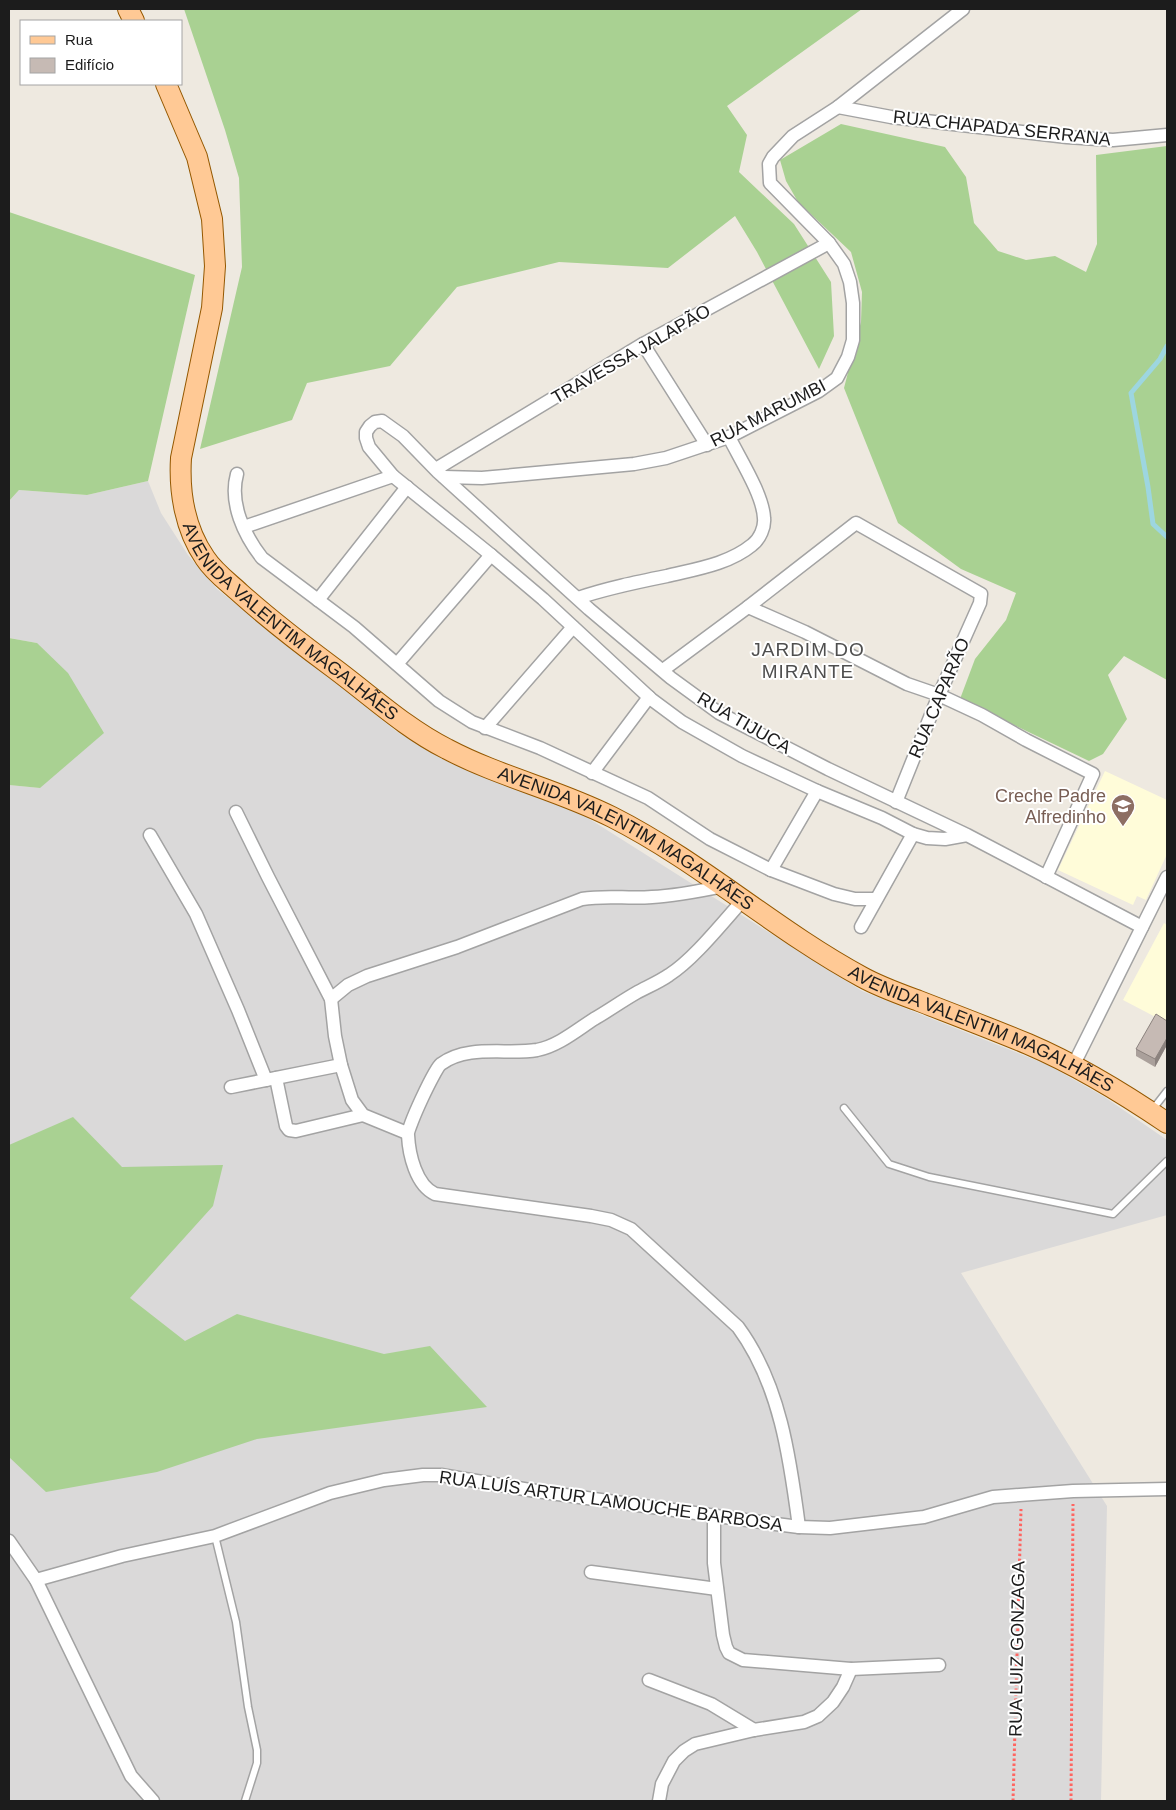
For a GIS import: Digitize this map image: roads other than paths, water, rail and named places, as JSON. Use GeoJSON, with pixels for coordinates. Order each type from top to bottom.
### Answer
{"type":"FeatureCollection","features":[{"type":"Feature","properties":{"kind":"main road","name":"AVENIDA VALENTIM MAGALHÃES"},"geometry":{"type":"LineString","coordinates":[[166,85],[197,157],[212,219],[215,266],[209,323],[180,474],[188,524],[205,559],[215,571],[263,613],[412,728],[446,749],[611,816],[641,832],[805,942],[863,978],[1027,1044],[1073,1066],[1159,1118]]}},
{"type":"Feature","properties":{"kind":"street","name":"RUA MARUMBI"},"geometry":{"type":"LineString","coordinates":[[440,473],[482,478],[634,464],[666,458],[729,438],[819,390],[837,378],[848,357],[853,340],[854,303],[850,282],[844,264],[828,243],[770,183],[769,164],[773,157],[794,136],[838,107],[963,9]]}},
{"type":"Feature","properties":{"kind":"street","name":"RUA CHAPADA SERRANA"},"geometry":{"type":"LineString","coordinates":[[838,107],[891,117],[1067,137],[1113,140],[1167,135]]}},
{"type":"Feature","properties":{"kind":"street","name":"TRAVESSA JALAPÃO"},"geometry":{"type":"LineString","coordinates":[[440,473],[644,344],[828,243]]}},
{"type":"Feature","properties":{"kind":"street"},"geometry":{"type":"LineString","coordinates":[[644,344],[707,445]]}},
{"type":"Feature","properties":{"kind":"street","name":"RUA TIJUCA"},"geometry":{"type":"LineString","coordinates":[[393,476],[369,447],[366,438],[366,432],[376,422],[382,422],[403,436],[440,473],[578,598],[662,670],[719,713],[828,769],[967,835],[1142,927]]}},
{"type":"Feature","properties":{"kind":"street"},"geometry":{"type":"LineString","coordinates":[[578,598],[602,590],[715,564],[743,551],[754,543],[762,532],[764,518],[760,500],[729,438]]}},
{"type":"Feature","properties":{"kind":"street"},"geometry":{"type":"LineString","coordinates":[[237,474],[234,497],[244,528],[252,545],[262,558],[354,627],[456,713],[485,728],[540,748],[648,798],[710,839],[771,870],[834,894],[855,899],[876,899]]}},
{"type":"Feature","properties":{"kind":"street"},"geometry":{"type":"LineString","coordinates":[[244,528],[393,476],[491,555],[649,696],[682,722],[715,742],[913,834],[927,838],[945,839],[967,835]]}},
{"type":"Feature","properties":{"kind":"street"},"geometry":{"type":"LineString","coordinates":[[318,600],[407,487]]}},
{"type":"Feature","properties":{"kind":"street","name":"RUA CAPARÃO"},"geometry":{"type":"LineString","coordinates":[[748,607],[856,523],[981,594],[980,603],[938,695],[896,802]]}},
{"type":"Feature","properties":{"kind":"street"},"geometry":{"type":"LineString","coordinates":[[397,664],[491,555]]}},
{"type":"Feature","properties":{"kind":"street"},"geometry":{"type":"LineString","coordinates":[[662,670],[748,607],[805,632],[907,684],[938,695],[982,716],[1093,774],[1046,877]]}},
{"type":"Feature","properties":{"kind":"street"},"geometry":{"type":"LineString","coordinates":[[485,728],[573,628]]}},
{"type":"Feature","properties":{"kind":"street"},"geometry":{"type":"LineString","coordinates":[[592,772],[649,696]]}},
{"type":"Feature","properties":{"kind":"street"},"geometry":{"type":"LineString","coordinates":[[771,870],[817,791]]}},
{"type":"Feature","properties":{"kind":"street"},"geometry":{"type":"LineString","coordinates":[[236,812],[331,999],[335,1036],[341,1065],[352,1100],[363,1115],[407,1133]]}},
{"type":"Feature","properties":{"kind":"street"},"geometry":{"type":"LineString","coordinates":[[862,927],[913,834]]}},
{"type":"Feature","properties":{"kind":"street"},"geometry":{"type":"LineString","coordinates":[[150,836],[196,914],[271,1079],[289,1130],[296,1131],[363,1115]]}},
{"type":"Feature","properties":{"kind":"street"},"geometry":{"type":"LineString","coordinates":[[1073,1066],[1167,877]]}},
{"type":"Feature","properties":{"kind":"street"},"geometry":{"type":"LineString","coordinates":[[331,999],[348,985],[367,976],[457,947],[582,899],[595,896],[650,898],[724,886]]}},
{"type":"Feature","properties":{"kind":"street"},"geometry":{"type":"LineString","coordinates":[[743,900],[687,961],[670,975],[636,993],[556,1044],[538,1050],[480,1052],[461,1055],[448,1059],[439,1065],[432,1076],[407,1133],[414,1168],[427,1190],[435,1194],[611,1220],[631,1229],[738,1327],[750,1343],[771,1391],[792,1469],[799,1527]]}},
{"type":"Feature","properties":{"kind":"street"},"geometry":{"type":"LineString","coordinates":[[231,1087],[341,1065]]}},
{"type":"Feature","properties":{"kind":"street","name":"RUA LUÍS ARTUR LAMOUCHE BARBOSA"},"geometry":{"type":"LineString","coordinates":[[36,1580],[122,1556],[215,1536],[330,1493],[384,1480],[423,1475],[799,1527],[830,1528],[924,1517],[993,1497],[1073,1491],[1167,1489]]}},
{"type":"Feature","properties":{"kind":"street"},"geometry":{"type":"LineString","coordinates":[[714,1515],[714,1563],[717,1589],[726,1647],[736,1658],[772,1663],[851,1669],[939,1665]]}},
{"type":"Feature","properties":{"kind":"street"},"geometry":{"type":"LineString","coordinates":[[9,1541],[36,1580],[131,1776],[153,1801]]}},
{"type":"Feature","properties":{"kind":"street"},"geometry":{"type":"LineString","coordinates":[[590,1572],[717,1589]]}},
{"type":"Feature","properties":{"kind":"street"},"geometry":{"type":"LineString","coordinates":[[658,1801],[662,1784],[674,1761],[684,1751],[695,1744],[754,1730],[804,1722],[818,1716],[833,1702],[843,1687],[851,1669]]}},
{"type":"Feature","properties":{"kind":"street"},"geometry":{"type":"LineString","coordinates":[[649,1680],[711,1704],[754,1730]]}},
{"type":"Feature","properties":{"kind":"lane"},"geometry":{"type":"LineString","coordinates":[[1159,1118],[1167,1091]]}},
{"type":"Feature","properties":{"kind":"lane"},"geometry":{"type":"LineString","coordinates":[[844,1108],[890,1164],[929,1177],[1113,1214],[1167,1161]]}},
{"type":"Feature","properties":{"kind":"lane"},"geometry":{"type":"LineString","coordinates":[[215,1536],[236,1622],[248,1707],[257,1750],[257,1763],[245,1801]]}},
{"type":"Feature","properties":{"kind":"waterway"},"geometry":{"type":"LineString","coordinates":[[1167,346],[1160,359],[1131,393],[1153,524],[1167,537]]}},
{"type":"Feature","properties":{"kind":"place","name":"Creche Padre Alfredinho"},"geometry":{"type":"Point","coordinates":[1123,827]}},
{"type":"Feature","properties":{"kind":"district","name":"JARDIM DO MIRANTE"},"geometry":{"type":"Point","coordinates":[808,660]}}]}
